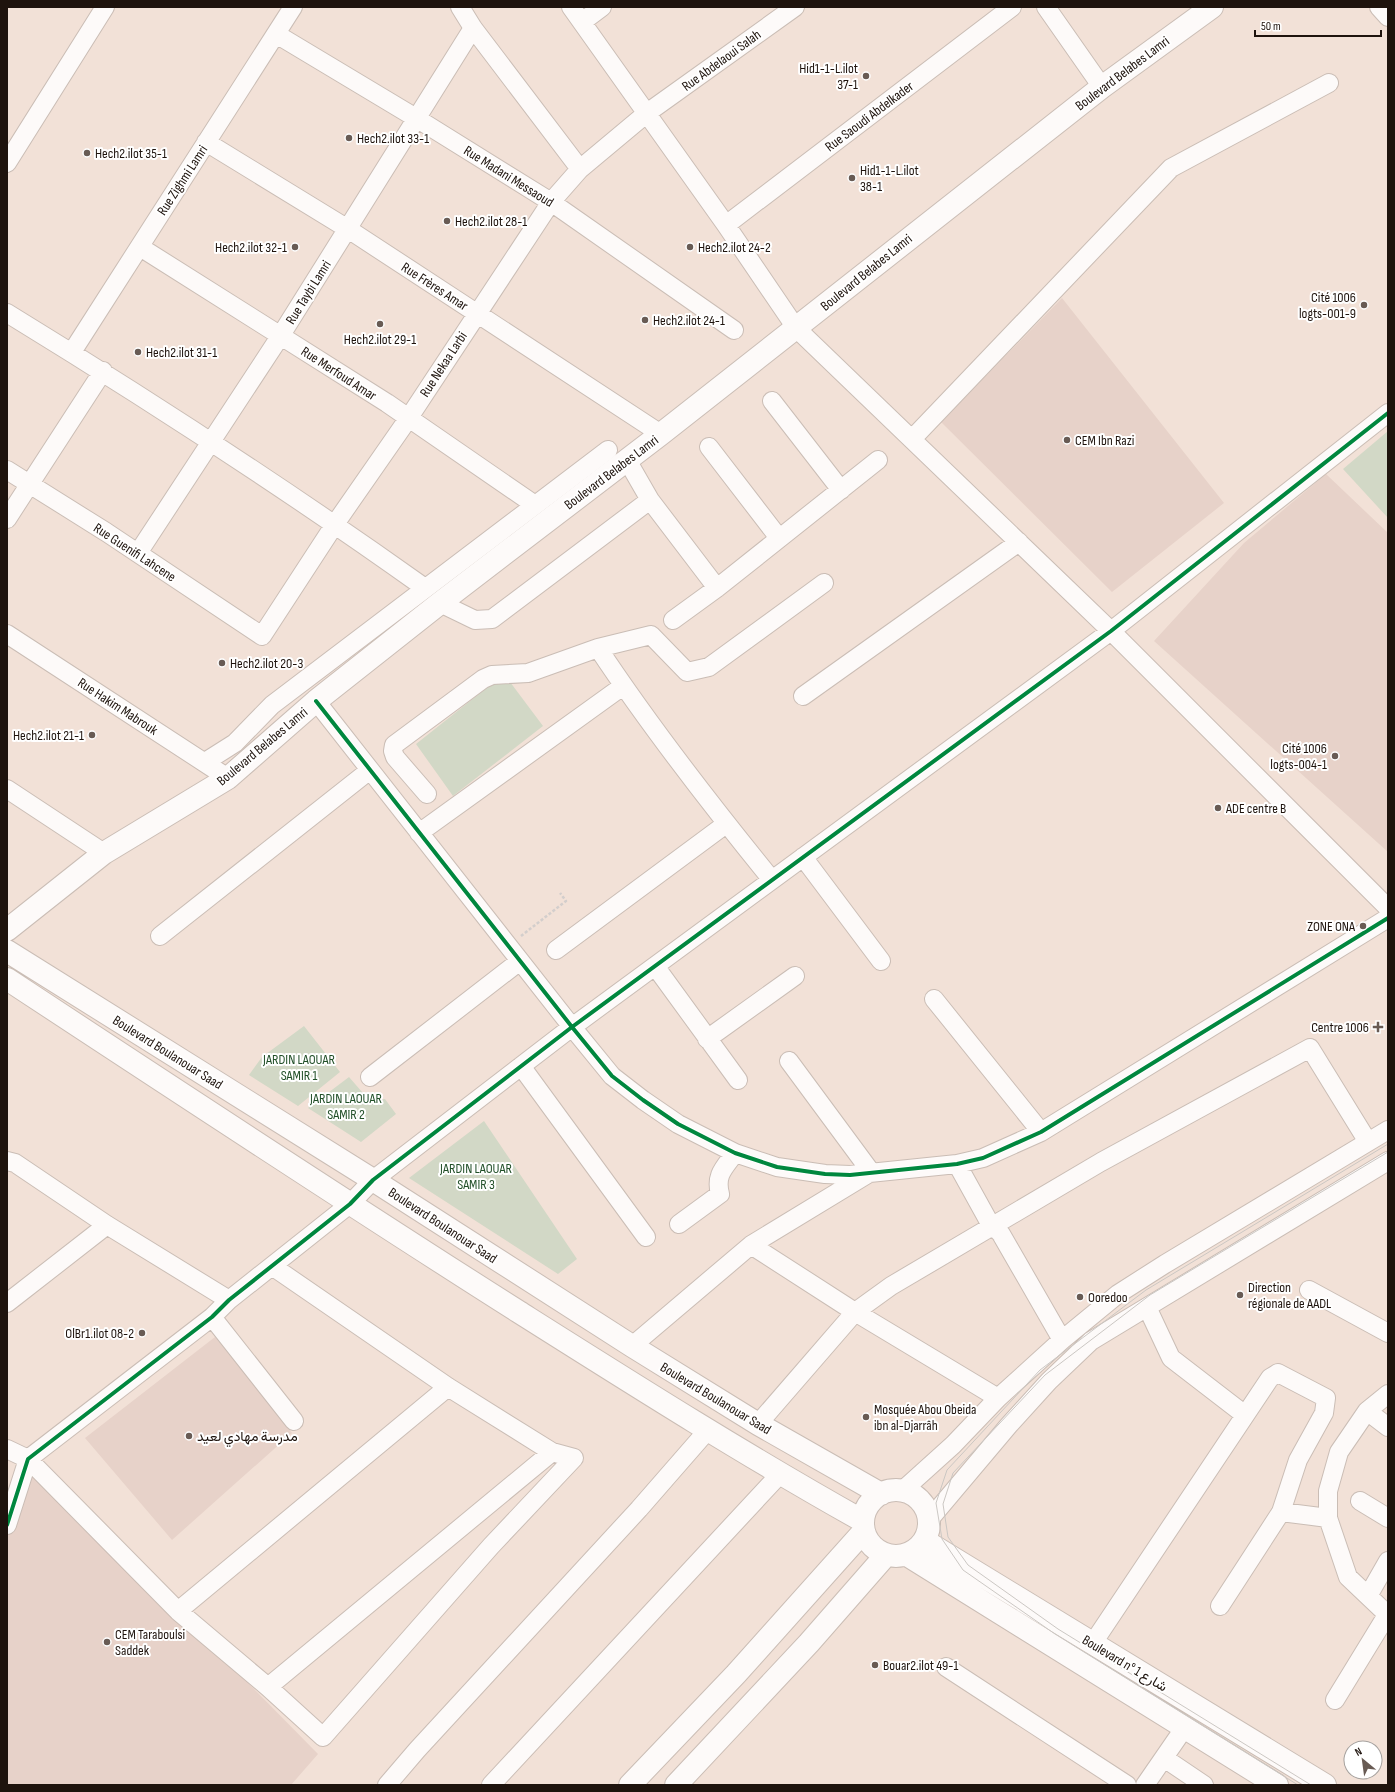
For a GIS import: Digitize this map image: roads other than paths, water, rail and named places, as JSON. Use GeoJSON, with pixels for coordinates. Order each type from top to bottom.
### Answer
{"type":"FeatureCollection","features":[{"type":"Feature","properties":{"kind":"main road","name":"Boulevard Belabes Lamri"},"geometry":{"type":"LineString","coordinates":[[7,930],[104,853],[228,778],[433,595],[627,460],[1102,87],[1212,7]]}},
{"type":"Feature","properties":{"kind":"main road","name":"Boulevard Boulanouar Saad"},"geometry":{"type":"LineString","coordinates":[[7,951],[373,1180],[632,1346],[758,1424],[881,1494]]}},
{"type":"Feature","properties":{"kind":"main road","name":"Boulevard Boulanouar Saad"},"geometry":{"type":"LineString","coordinates":[[7,979],[350,1204],[707,1431],[780,1474],[863,1526]]}},
{"type":"Feature","properties":{"kind":"main road"},"geometry":{"type":"LineString","coordinates":[[891,1491],[902,1491],[912,1494],[920,1501],[926,1510],[929,1520],[929,1530],[925,1541],[917,1549],[907,1555],[896,1557],[886,1555],[876,1550],[868,1542],[863,1526],[866,1510],[872,1500],[881,1494],[891,1491]]}},
{"type":"Feature","properties":{"kind":"main road"},"geometry":{"type":"LineString","coordinates":[[630,1785],[736,1674],[863,1526]]}},
{"type":"Feature","properties":{"kind":"main road","name":"Boulevard n° شارع 1"},"geometry":{"type":"LineString","coordinates":[[925,1541],[1325,1785]]}},
{"type":"Feature","properties":{"kind":"main road"},"geometry":{"type":"LineString","coordinates":[[676,1785],[809,1644],[886,1555]]}},
{"type":"Feature","properties":{"kind":"main road","name":"Boulevard n° شارع 1"},"geometry":{"type":"LineString","coordinates":[[907,1555],[1277,1785]]}},
{"type":"Feature","properties":{"kind":"street"},"geometry":{"type":"LineString","coordinates":[[7,163],[105,7]]}},
{"type":"Feature","properties":{"kind":"street","name":"Rue Zighmi Lamri"},"geometry":{"type":"LineString","coordinates":[[72,352],[293,7]]}},
{"type":"Feature","properties":{"kind":"street"},"geometry":{"type":"LineString","coordinates":[[460,7],[473,28],[580,169]]}},
{"type":"Feature","properties":{"kind":"street"},"geometry":{"type":"LineString","coordinates":[[571,7],[726,225],[796,328],[1111,631],[1388,908]]}},
{"type":"Feature","properties":{"kind":"street"},"geometry":{"type":"LineString","coordinates":[[582,22],[602,7]]}},
{"type":"Feature","properties":{"kind":"street","name":"Rue Abdelaoui Salah"},"geometry":{"type":"LineString","coordinates":[[647,113],[795,7]]}},
{"type":"Feature","properties":{"kind":"street","name":"Rue Saoudi Abdelkader"},"geometry":{"type":"LineString","coordinates":[[726,225],[1012,7]]}},
{"type":"Feature","properties":{"kind":"street"},"geometry":{"type":"LineString","coordinates":[[1046,7],[1102,87]]}},
{"type":"Feature","properties":{"kind":"street"},"geometry":{"type":"LineString","coordinates":[[1379,7],[1388,17]]}},
{"type":"Feature","properties":{"kind":"street","name":"Rue Taybi Lamri"},"geometry":{"type":"LineString","coordinates":[[138,553],[281,335],[473,28]]}},
{"type":"Feature","properties":{"kind":"street","name":"Rue Madani Messaoud"},"geometry":{"type":"LineString","coordinates":[[276,34],[416,118],[551,202],[734,330]]}},
{"type":"Feature","properties":{"kind":"street"},"geometry":{"type":"LineString","coordinates":[[912,439],[1171,168],[1330,83]]}},
{"type":"Feature","properties":{"kind":"street","name":"Rue Nekaa Larbi"},"geometry":{"type":"LineString","coordinates":[[262,636],[335,524],[408,419],[476,313],[551,202],[580,169],[647,113]]}},
{"type":"Feature","properties":{"kind":"street","name":"Rue Frères Amar"},"geometry":{"type":"LineString","coordinates":[[206,142],[348,229],[661,434]]}},
{"type":"Feature","properties":{"kind":"street","name":"Rue Merfoud Amar"},"geometry":{"type":"LineString","coordinates":[[140,246],[281,335],[535,505]]}},
{"type":"Feature","properties":{"kind":"street"},"geometry":{"type":"LineString","coordinates":[[7,313],[103,371],[335,524],[433,595],[475,620],[492,619],[650,500]]}},
{"type":"Feature","properties":{"kind":"street"},"geometry":{"type":"LineString","coordinates":[[7,518],[103,371]]}},
{"type":"Feature","properties":{"kind":"street"},"geometry":{"type":"LineString","coordinates":[[772,401],[841,490]]}},
{"type":"Feature","properties":{"kind":"street"},"geometry":{"type":"LineString","coordinates":[[7,1525],[28,1460],[212,1317],[229,1300],[350,1204],[373,1180],[572,1027],[1111,631],[1388,413]]}},
{"type":"Feature","properties":{"kind":"street"},"geometry":{"type":"LineString","coordinates":[[709,447],[779,538]]}},
{"type":"Feature","properties":{"kind":"street"},"geometry":{"type":"LineString","coordinates":[[205,762],[235,743],[272,705],[433,595],[535,505],[608,450]]}},
{"type":"Feature","properties":{"kind":"street"},"geometry":{"type":"LineString","coordinates":[[627,460],[650,500],[717,588]]}},
{"type":"Feature","properties":{"kind":"street"},"geometry":{"type":"LineString","coordinates":[[673,620],[717,588],[878,460]]}},
{"type":"Feature","properties":{"kind":"street","name":"Rue Guenifi Lahcene"},"geometry":{"type":"LineString","coordinates":[[7,470],[138,553],[262,636]]}},
{"type":"Feature","properties":{"kind":"street"},"geometry":{"type":"LineString","coordinates":[[803,696],[1019,542]]}},
{"type":"Feature","properties":{"kind":"street"},"geometry":{"type":"LineString","coordinates":[[426,794],[395,757],[393,751],[394,745],[483,679],[492,675],[528,673],[598,648],[651,635],[687,672],[709,666],[824,583]]}},
{"type":"Feature","properties":{"kind":"street","name":"Rue Hakim Mabrouk"},"geometry":{"type":"LineString","coordinates":[[7,634],[228,778]]}},
{"type":"Feature","properties":{"kind":"street"},"geometry":{"type":"LineString","coordinates":[[598,648],[623,686],[726,824],[772,880]]}},
{"type":"Feature","properties":{"kind":"street"},"geometry":{"type":"LineString","coordinates":[[419,833],[623,686]]}},
{"type":"Feature","properties":{"kind":"street"},"geometry":{"type":"LineString","coordinates":[[316,701],[612,1076],[678,1124],[735,1153],[777,1167],[826,1174],[850,1175],[957,1164],[982,1158],[1040,1132],[1388,918]]}},
{"type":"Feature","properties":{"kind":"street"},"geometry":{"type":"LineString","coordinates":[[160,936],[370,770]]}},
{"type":"Feature","properties":{"kind":"street"},"geometry":{"type":"LineString","coordinates":[[7,789],[104,853]]}},
{"type":"Feature","properties":{"kind":"street"},"geometry":{"type":"LineString","coordinates":[[556,950],[726,824]]}},
{"type":"Feature","properties":{"kind":"street"},"geometry":{"type":"LineString","coordinates":[[802,857],[881,960]]}},
{"type":"Feature","properties":{"kind":"street"},"geometry":{"type":"LineString","coordinates":[[370,1077],[520,961]]}},
{"type":"Feature","properties":{"kind":"street"},"geometry":{"type":"LineString","coordinates":[[655,966],[738,1080]]}},
{"type":"Feature","properties":{"kind":"street"},"geometry":{"type":"LineString","coordinates":[[707,1039],[795,976]]}},
{"type":"Feature","properties":{"kind":"street"},"geometry":{"type":"LineString","coordinates":[[934,999],[1040,1132]]}},
{"type":"Feature","properties":{"kind":"street"},"geometry":{"type":"LineString","coordinates":[[758,1424],[855,1312],[891,1286],[1101,1162],[1310,1048],[1368,1142]]}},
{"type":"Feature","properties":{"kind":"street"},"geometry":{"type":"LineString","coordinates":[[789,1062],[871,1172]]}},
{"type":"Feature","properties":{"kind":"street"},"geometry":{"type":"LineString","coordinates":[[521,1066],[646,1237]]}},
{"type":"Feature","properties":{"kind":"street"},"geometry":{"type":"LineString","coordinates":[[902,1491],[953,1445],[998,1398],[1062,1340],[1118,1294],[1165,1264],[1388,1130]]}},
{"type":"Feature","properties":{"kind":"street"},"geometry":{"type":"LineString","coordinates":[[679,1224],[720,1194],[717,1183],[721,1172],[735,1153]]}},
{"type":"Feature","properties":{"kind":"street"},"geometry":{"type":"LineString","coordinates":[[7,1161],[15,1163],[107,1225],[229,1300]]}},
{"type":"Feature","properties":{"kind":"street"},"geometry":{"type":"LineString","coordinates":[[929,1520],[1009,1425],[1060,1371],[1091,1341],[1388,1161]]}},
{"type":"Feature","properties":{"kind":"street"},"geometry":{"type":"LineString","coordinates":[[957,1164],[988,1220],[1001,1234],[1062,1340]]}},
{"type":"Feature","properties":{"kind":"street"},"geometry":{"type":"LineString","coordinates":[[632,1346],[751,1245],[871,1172]]}},
{"type":"Feature","properties":{"kind":"street"},"geometry":{"type":"LineString","coordinates":[[7,1303],[107,1225]]}},
{"type":"Feature","properties":{"kind":"street"},"geometry":{"type":"LineString","coordinates":[[751,1245],[855,1312],[998,1398]]}},
{"type":"Feature","properties":{"kind":"street"},"geometry":{"type":"LineString","coordinates":[[7,1449],[28,1460],[178,1611],[268,1687],[323,1738],[491,1546],[574,1458],[552,1452],[448,1387],[272,1266]]}},
{"type":"Feature","properties":{"kind":"street"},"geometry":{"type":"LineString","coordinates":[[1309,1290],[1388,1333]]}},
{"type":"Feature","properties":{"kind":"street"},"geometry":{"type":"LineString","coordinates":[[1147,1307],[1171,1358],[1245,1415]]}},
{"type":"Feature","properties":{"kind":"street"},"geometry":{"type":"LineString","coordinates":[[212,1317],[294,1421]]}},
{"type":"Feature","properties":{"kind":"street"},"geometry":{"type":"LineString","coordinates":[[1092,1643],[1270,1378],[1278,1373],[1326,1398],[1324,1413],[1298,1460],[1282,1512],[1220,1606]]}},
{"type":"Feature","properties":{"kind":"street"},"geometry":{"type":"LineString","coordinates":[[178,1611],[448,1387]]}},
{"type":"Feature","properties":{"kind":"street"},"geometry":{"type":"LineString","coordinates":[[1335,1700],[1388,1615],[1348,1577],[1328,1518],[1328,1491],[1339,1452],[1367,1411],[1388,1394]]}},
{"type":"Feature","properties":{"kind":"street"},"geometry":{"type":"LineString","coordinates":[[1367,1411],[1388,1427]]}},
{"type":"Feature","properties":{"kind":"street"},"geometry":{"type":"LineString","coordinates":[[387,1785],[417,1750],[640,1509],[707,1431]]}},
{"type":"Feature","properties":{"kind":"street"},"geometry":{"type":"LineString","coordinates":[[268,1687],[552,1452]]}},
{"type":"Feature","properties":{"kind":"street"},"geometry":{"type":"LineString","coordinates":[[491,1785],[780,1474]]}},
{"type":"Feature","properties":{"kind":"street"},"geometry":{"type":"LineString","coordinates":[[1360,1501],[1388,1518]]}},
{"type":"Feature","properties":{"kind":"street"},"geometry":{"type":"LineString","coordinates":[[1282,1512],[1328,1518]]}},
{"type":"Feature","properties":{"kind":"street"},"geometry":{"type":"LineString","coordinates":[[1368,1596],[1388,1561]]}},
{"type":"Feature","properties":{"kind":"street"},"geometry":{"type":"LineString","coordinates":[[946,1667],[1127,1785]]}},
{"type":"Feature","properties":{"kind":"street"},"geometry":{"type":"LineString","coordinates":[[1145,1785],[1185,1727]]}},
{"type":"Feature","properties":{"kind":"street"},"geometry":{"type":"LineString","coordinates":[[1164,1758],[1204,1785]]}},
{"type":"Feature","properties":{"kind":"tram line"},"geometry":{"type":"LineString","coordinates":[[1298,1785],[1055,1634],[963,1570],[942,1539],[936,1503],[947,1470],[1040,1370],[1146,1290],[1388,1144]]}},
{"type":"Feature","properties":{"kind":"tram line"},"geometry":{"type":"LineString","coordinates":[[1311,1785],[1058,1629],[968,1565],[948,1537],[943,1504],[953,1473],[1045,1375],[1150,1295],[1388,1152]]}},
{"type":"Feature","properties":{"kind":"place","name":"Hid1-1-L.ilot 37-1"},"geometry":{"type":"Point","coordinates":[866,76]}},
{"type":"Feature","properties":{"kind":"place","name":"Hech2.ilot 33-1"},"geometry":{"type":"Point","coordinates":[349,138]}},
{"type":"Feature","properties":{"kind":"place","name":"Hech2.ilot 35-1"},"geometry":{"type":"Point","coordinates":[87,153]}},
{"type":"Feature","properties":{"kind":"place","name":"Hid1-1-L.ilot 38-1"},"geometry":{"type":"Point","coordinates":[852,178]}},
{"type":"Feature","properties":{"kind":"place","name":"Hech2.ilot 28-1"},"geometry":{"type":"Point","coordinates":[447,221]}},
{"type":"Feature","properties":{"kind":"place","name":"Hech2.ilot 32-1"},"geometry":{"type":"Point","coordinates":[295,247]}},
{"type":"Feature","properties":{"kind":"place","name":"Hech2.ilot 24-2"},"geometry":{"type":"Point","coordinates":[690,247]}},
{"type":"Feature","properties":{"kind":"place","name":"Cité 1006 logts-001-9"},"geometry":{"type":"Point","coordinates":[1364,305]}},
{"type":"Feature","properties":{"kind":"place","name":"Hech2.ilot 24-1"},"geometry":{"type":"Point","coordinates":[645,320]}},
{"type":"Feature","properties":{"kind":"place","name":"Hech2.ilot 29-1"},"geometry":{"type":"Point","coordinates":[380,324]}},
{"type":"Feature","properties":{"kind":"place","name":"Hech2.ilot 31-1"},"geometry":{"type":"Point","coordinates":[138,352]}},
{"type":"Feature","properties":{"kind":"place","name":"CEM Ibn Razi"},"geometry":{"type":"Point","coordinates":[1067,440]}},
{"type":"Feature","properties":{"kind":"place","name":"Hech2.ilot 20-3"},"geometry":{"type":"Point","coordinates":[222,663]}},
{"type":"Feature","properties":{"kind":"place","name":"Hech2.ilot 21-1"},"geometry":{"type":"Point","coordinates":[92,735]}},
{"type":"Feature","properties":{"kind":"place","name":"Cité 1006 logts-004-1"},"geometry":{"type":"Point","coordinates":[1335,756]}},
{"type":"Feature","properties":{"kind":"place","name":"ADE centre B"},"geometry":{"type":"Point","coordinates":[1218,808]}},
{"type":"Feature","properties":{"kind":"place","name":"ZONE ONA"},"geometry":{"type":"Point","coordinates":[1363,926]}},
{"type":"Feature","properties":{"kind":"place","name":"Centre 1006"},"geometry":{"type":"Point","coordinates":[1378,1027]}},
{"type":"Feature","properties":{"kind":"place","name":"Direction régionale de AADL"},"geometry":{"type":"Point","coordinates":[1240,1295]}},
{"type":"Feature","properties":{"kind":"place","name":"Ooredoo"},"geometry":{"type":"Point","coordinates":[1080,1297]}},
{"type":"Feature","properties":{"kind":"place","name":"OlBr1.ilot 08-2"},"geometry":{"type":"Point","coordinates":[142,1333]}},
{"type":"Feature","properties":{"kind":"place","name":"Mosquée Abou Obeida ibn al-Djarrâh"},"geometry":{"type":"Point","coordinates":[866,1417]}},
{"type":"Feature","properties":{"kind":"place","name":"مدرسة مهادي لعيد"},"geometry":{"type":"Point","coordinates":[189,1436]}},
{"type":"Feature","properties":{"kind":"place","name":"CEM Taraboulsi Saddek"},"geometry":{"type":"Point","coordinates":[107,1642]}},
{"type":"Feature","properties":{"kind":"place","name":"Bouar2.ilot 49-1"},"geometry":{"type":"Point","coordinates":[875,1665]}},
{"type":"Feature","properties":{"kind":"park label","name":"JARDIN LAOUAR SAMIR 1"},"geometry":{"type":"Point","coordinates":[299,1068]}},
{"type":"Feature","properties":{"kind":"park label","name":"JARDIN LAOUAR SAMIR 2"},"geometry":{"type":"Point","coordinates":[346,1106]}},
{"type":"Feature","properties":{"kind":"park label","name":"JARDIN LAOUAR SAMIR 3"},"geometry":{"type":"Point","coordinates":[476,1176]}}]}
